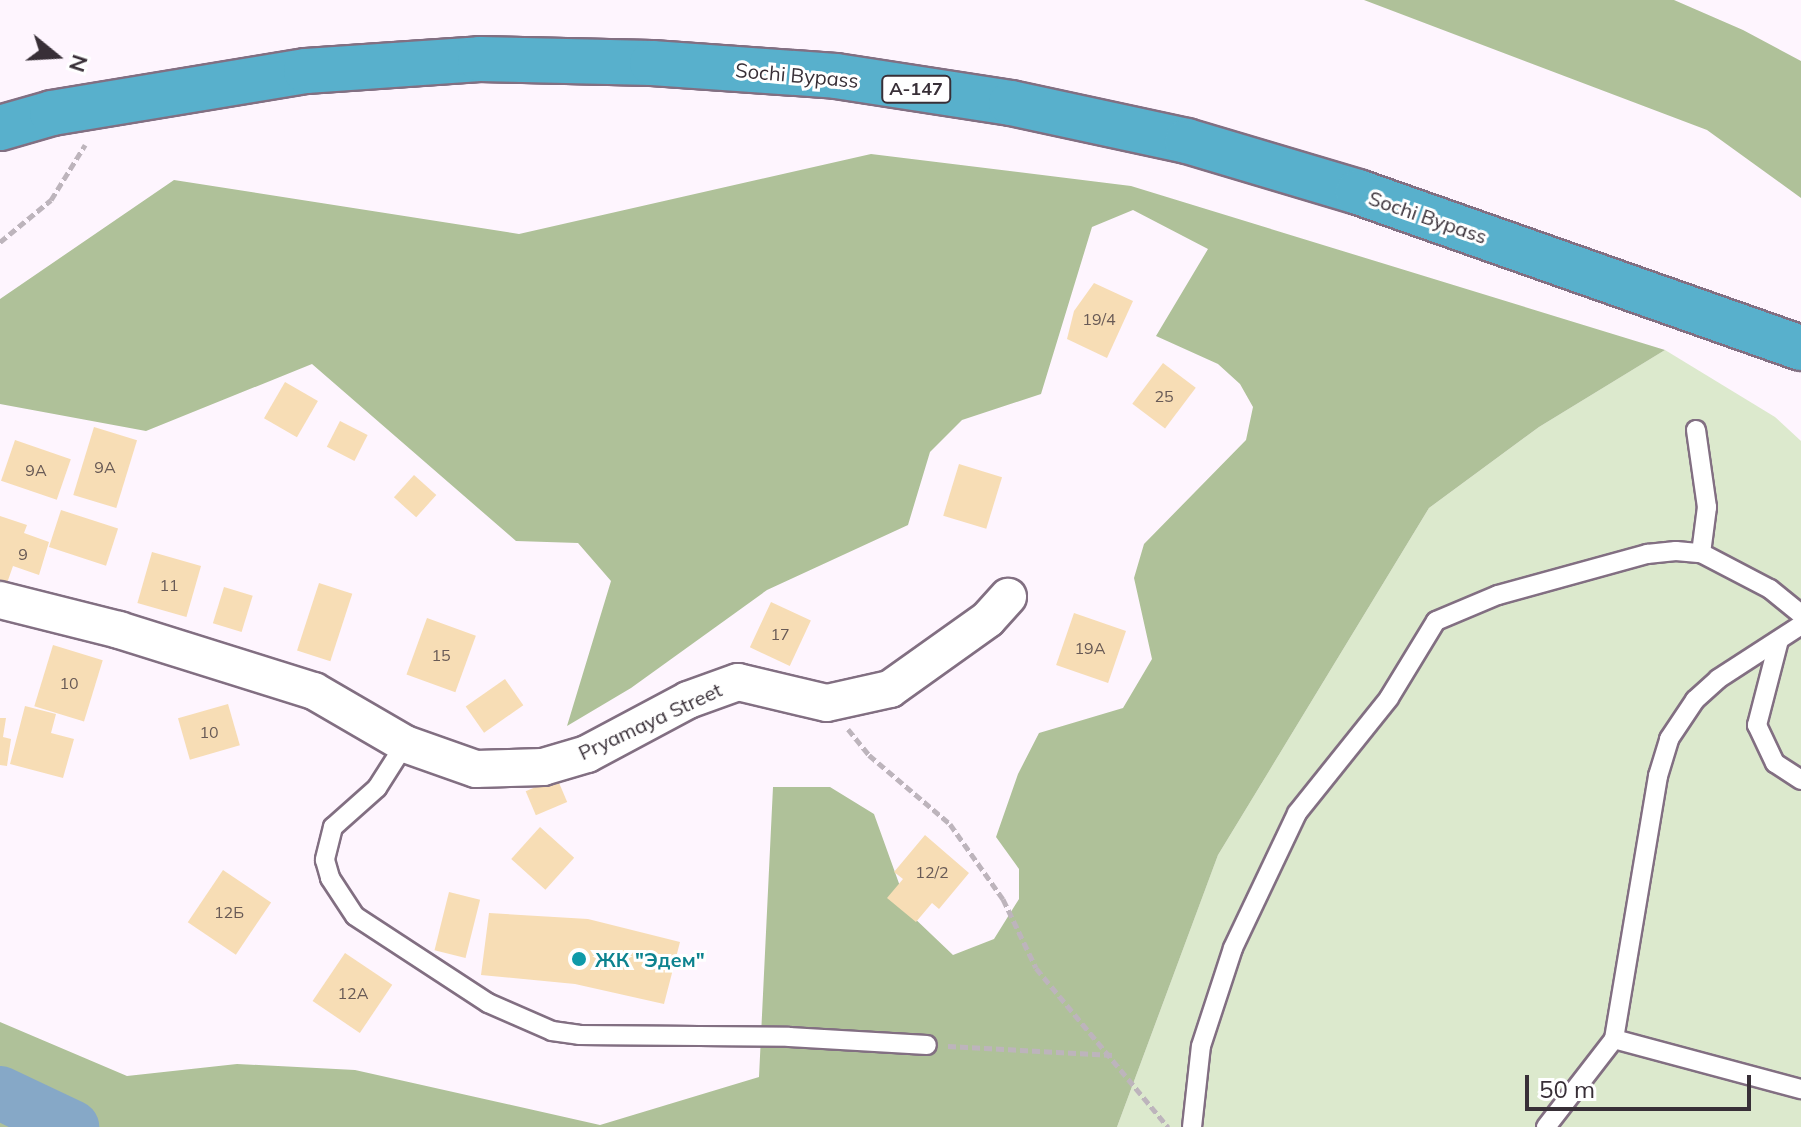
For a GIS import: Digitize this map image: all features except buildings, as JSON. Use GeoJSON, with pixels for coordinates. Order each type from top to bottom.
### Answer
{"type":"FeatureCollection","features":[{"type":"Feature","properties":{"kind":"highway","name":"Sochi Bypass"},"geometry":{"type":"LineString","coordinates":[[0,128],[97,106],[306,71],[480,59],[652,63],[836,76],[1011,103],[1187,141],[1358,192],[1801,348]]}},
{"type":"Feature","properties":{"kind":"street","name":"Pryamaya Street"},"geometry":{"type":"LineString","coordinates":[[0,600],[119,630],[314,691],[405,744],[476,769],[543,767],[587,754],[715,687],[756,683],[827,703],[890,689],[964,638],[1008,597]]}},
{"type":"Feature","properties":{"kind":"lane"},"geometry":{"type":"LineString","coordinates":[[1696,430],[1707,507],[1701,553]]}},
{"type":"Feature","properties":{"kind":"lane"},"geometry":{"type":"LineString","coordinates":[[1192,1127],[1201,1046],[1233,948],[1297,813],[1389,698],[1436,621],[1498,595],[1647,554],[1701,553],[1770,589],[1801,614]]}},
{"type":"Feature","properties":{"kind":"lane"},"geometry":{"type":"LineString","coordinates":[[1546,1127],[1614,1039],[1658,776],[1669,739],[1695,700],[1718,679],[1801,625]]}},
{"type":"Feature","properties":{"kind":"lane"},"geometry":{"type":"LineString","coordinates":[[1779,640],[1757,725],[1775,763],[1801,780]]}},
{"type":"Feature","properties":{"kind":"lane"},"geometry":{"type":"LineString","coordinates":[[405,744],[377,788],[333,827],[325,860],[330,878],[355,916],[488,1003],[552,1031],[579,1035],[789,1037],[927,1045]]}},
{"type":"Feature","properties":{"kind":"lane"},"geometry":{"type":"LineString","coordinates":[[1614,1039],[1801,1089]]}},
{"type":"Feature","properties":{"kind":"path"},"geometry":{"type":"LineString","coordinates":[[0,242],[51,200],[83,152],[97,106]]}},
{"type":"Feature","properties":{"kind":"path"},"geometry":{"type":"LineString","coordinates":[[827,703],[869,755],[950,824],[1003,899],[1036,968],[1113,1055],[1169,1127]]}},
{"type":"Feature","properties":{"kind":"path"},"geometry":{"type":"LineString","coordinates":[[927,1045],[1113,1055]]}},
{"type":"Feature","properties":{"kind":"green space"},"geometry":{"type":"Polygon","coordinates":[[[1364,0],[1674,0],[1743,30],[1801,61],[1801,198],[1707,130],[1364,0]]]}},
{"type":"Feature","properties":{"kind":"green space"},"geometry":{"type":"Polygon","coordinates":[[[871,154],[1131,186],[1665,350],[1539,427],[1429,508],[1218,855],[1117,1127],[0,1127],[0,1022],[127,1076],[237,1064],[355,1070],[600,1125],[759,1077],[773,787],[830,787],[874,814],[910,914],[953,955],[994,939],[1019,899],[1019,869],[996,837],[1018,774],[1039,733],[1123,708],[1152,659],[1134,578],[1144,544],[1246,440],[1253,407],[1240,384],[1218,364],[1156,336],[1208,249],[1133,210],[1092,227],[1041,394],[962,420],[930,452],[908,525],[767,590],[631,688],[567,726],[611,581],[578,543],[516,541],[312,364],[146,431],[0,404],[0,299],[174,180],[519,234],[871,154]]]}},
{"type":"Feature","properties":{"kind":"green space"},"geometry":{"type":"Polygon","coordinates":[[[1665,350],[1775,417],[1801,441],[1801,1127],[1117,1127],[1218,855],[1429,508],[1539,427],[1665,350]]]}},
{"type":"Feature","properties":{"kind":"waterway"},"geometry":{"type":"LineString","coordinates":[[0,1093],[72,1127]]}},
{"type":"Feature","properties":{"kind":"place","name":"ЖК \"Эдем\""},"geometry":{"type":"Point","coordinates":[579,959]}}]}
